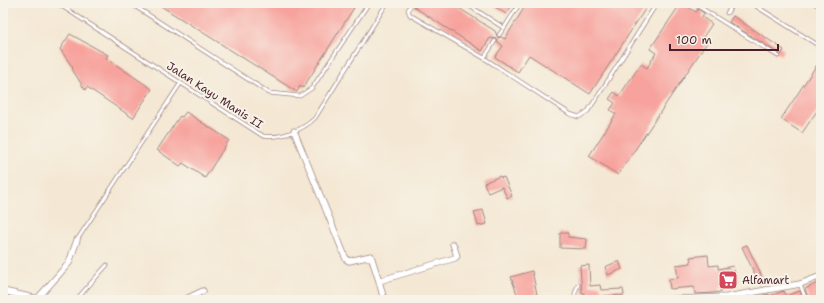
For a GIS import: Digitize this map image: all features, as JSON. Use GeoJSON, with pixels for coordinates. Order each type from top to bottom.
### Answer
{"type":"FeatureCollection","features":[{"type":"Feature","properties":{"kind":"street"},"geometry":{"type":"LineString","coordinates":[[294,131],[346,259],[349,261],[371,256],[384,300]]}},
{"type":"Feature","properties":{"kind":"street"},"geometry":{"type":"LineString","coordinates":[[3,291],[40,299],[69,263],[77,240]]}},
{"type":"Feature","properties":{"kind":"street"},"geometry":{"type":"LineString","coordinates":[[379,281],[456,257],[453,244]]}},
{"type":"Feature","properties":{"kind":"street"},"geometry":{"type":"LineString","coordinates":[[652,300],[728,299],[800,284],[821,276]]}},
{"type":"Feature","properties":{"kind":"street"},"geometry":{"type":"LineString","coordinates":[[184,300],[203,291]]}},
{"type":"Feature","properties":{"kind":"lane","name":"Jalan Kayu Manis II"},"geometry":{"type":"LineString","coordinates":[[57,3],[180,84],[263,136],[276,136],[294,131],[310,123],[315,118],[387,3]]}},
{"type":"Feature","properties":{"kind":"lane"},"geometry":{"type":"LineString","coordinates":[[130,3],[269,93],[300,96],[312,88],[369,3]]}},
{"type":"Feature","properties":{"kind":"lane"},"geometry":{"type":"LineString","coordinates":[[412,3],[408,10],[410,15],[484,58],[570,114],[579,117],[588,111],[657,3]]}},
{"type":"Feature","properties":{"kind":"lane"},"geometry":{"type":"LineString","coordinates":[[465,3],[504,28]]}},
{"type":"Feature","properties":{"kind":"lane"},"geometry":{"type":"LineString","coordinates":[[499,35],[520,3]]}},
{"type":"Feature","properties":{"kind":"lane"},"geometry":{"type":"LineString","coordinates":[[694,3],[778,56]]}},
{"type":"Feature","properties":{"kind":"lane"},"geometry":{"type":"LineString","coordinates":[[727,13],[734,3]]}},
{"type":"Feature","properties":{"kind":"lane"},"geometry":{"type":"LineString","coordinates":[[752,3],[821,48]]}},
{"type":"Feature","properties":{"kind":"lane"},"geometry":{"type":"LineString","coordinates":[[814,3],[821,7]]}},
{"type":"Feature","properties":{"kind":"lane"},"geometry":{"type":"LineString","coordinates":[[484,58],[495,41]]}},
{"type":"Feature","properties":{"kind":"lane"},"geometry":{"type":"LineString","coordinates":[[77,240],[180,84]]}},
{"type":"Feature","properties":{"kind":"lane"},"geometry":{"type":"LineString","coordinates":[[76,300],[107,265]]}},
{"type":"Feature","properties":{"kind":"lane"},"geometry":{"type":"LineString","coordinates":[[800,284],[806,300]]}},
{"type":"Feature","properties":{"kind":"lane"},"geometry":{"type":"LineString","coordinates":[[575,300],[578,285]]}},
{"type":"Feature","properties":{"kind":"building"},"geometry":{"type":"Polygon","coordinates":[[[156,3],[357,3],[303,88],[300,86],[297,92],[156,3]]]}},
{"type":"Feature","properties":{"kind":"building"},"geometry":{"type":"Polygon","coordinates":[[[416,3],[451,3],[495,31],[498,38],[501,37],[505,39],[527,3],[649,3],[590,94],[529,55],[518,72],[495,57],[503,46],[497,39],[490,38],[482,51],[414,7],[416,3]]]}},
{"type":"Feature","properties":{"kind":"building"},"geometry":{"type":"Polygon","coordinates":[[[489,3],[514,3],[506,14],[489,3]]]}},
{"type":"Feature","properties":{"kind":"building"},"geometry":{"type":"Polygon","coordinates":[[[681,3],[696,12],[698,9],[704,13],[702,17],[712,24],[703,37],[708,41],[618,175],[589,156],[616,114],[610,110],[615,103],[609,99],[614,92],[619,96],[641,64],[647,68],[656,53],[650,49],[681,3]]]}},
{"type":"Feature","properties":{"kind":"building"},"geometry":{"type":"Polygon","coordinates":[[[733,16],[784,50],[781,55],[729,22],[733,16]]]}},
{"type":"Feature","properties":{"kind":"building"},"geometry":{"type":"Polygon","coordinates":[[[70,34],[108,55],[106,58],[152,89],[133,118],[87,87],[85,90],[72,69],[73,68],[60,49],[70,34]]]}},
{"type":"Feature","properties":{"kind":"building"},"geometry":{"type":"Polygon","coordinates":[[[816,66],[821,69],[821,105],[802,133],[781,119],[816,66]]]}},
{"type":"Feature","properties":{"kind":"building"},"geometry":{"type":"Polygon","coordinates":[[[186,112],[229,140],[205,178],[183,163],[180,166],[157,150],[180,116],[182,117],[186,112]]]}},
{"type":"Feature","properties":{"kind":"building"},"geometry":{"type":"Polygon","coordinates":[[[500,176],[501,178],[504,177],[512,196],[507,198],[502,187],[488,193],[484,183],[500,176]]]}},
{"type":"Feature","properties":{"kind":"building"},"geometry":{"type":"Polygon","coordinates":[[[483,210],[487,224],[478,226],[474,212],[483,210]]]}},
{"type":"Feature","properties":{"kind":"building"},"geometry":{"type":"Polygon","coordinates":[[[560,233],[568,233],[568,237],[587,239],[586,249],[560,248],[560,233]]]}},
{"type":"Feature","properties":{"kind":"building"},"geometry":{"type":"Polygon","coordinates":[[[747,245],[765,283],[760,285],[742,247],[747,245]]]}},
{"type":"Feature","properties":{"kind":"building"},"geometry":{"type":"Polygon","coordinates":[[[708,255],[709,266],[718,265],[718,269],[733,266],[737,283],[720,287],[721,292],[713,293],[695,294],[694,287],[670,289],[669,279],[678,278],[676,265],[691,263],[690,257],[708,255]]]}},
{"type":"Feature","properties":{"kind":"building"},"geometry":{"type":"Polygon","coordinates":[[[619,261],[622,269],[608,275],[605,267],[619,261]]]}},
{"type":"Feature","properties":{"kind":"building"},"geometry":{"type":"Polygon","coordinates":[[[589,265],[590,286],[600,285],[601,290],[623,289],[624,295],[584,296],[584,293],[582,293],[580,266],[589,265]]]}},
{"type":"Feature","properties":{"kind":"building"},"geometry":{"type":"Polygon","coordinates":[[[532,271],[537,294],[519,300],[511,277],[532,271]]]}},
{"type":"Feature","properties":{"kind":"building"},"geometry":{"type":"Polygon","coordinates":[[[821,281],[821,300],[809,300],[805,289],[821,281]]]}},
{"type":"Feature","properties":{"kind":"building"},"geometry":{"type":"Polygon","coordinates":[[[784,291],[786,296],[800,291],[803,300],[741,300],[769,294],[769,296],[784,291]]]}},
{"type":"Feature","properties":{"kind":"place","name":"Alfamart"},"geometry":{"type":"Point","coordinates":[728,280]}}]}
